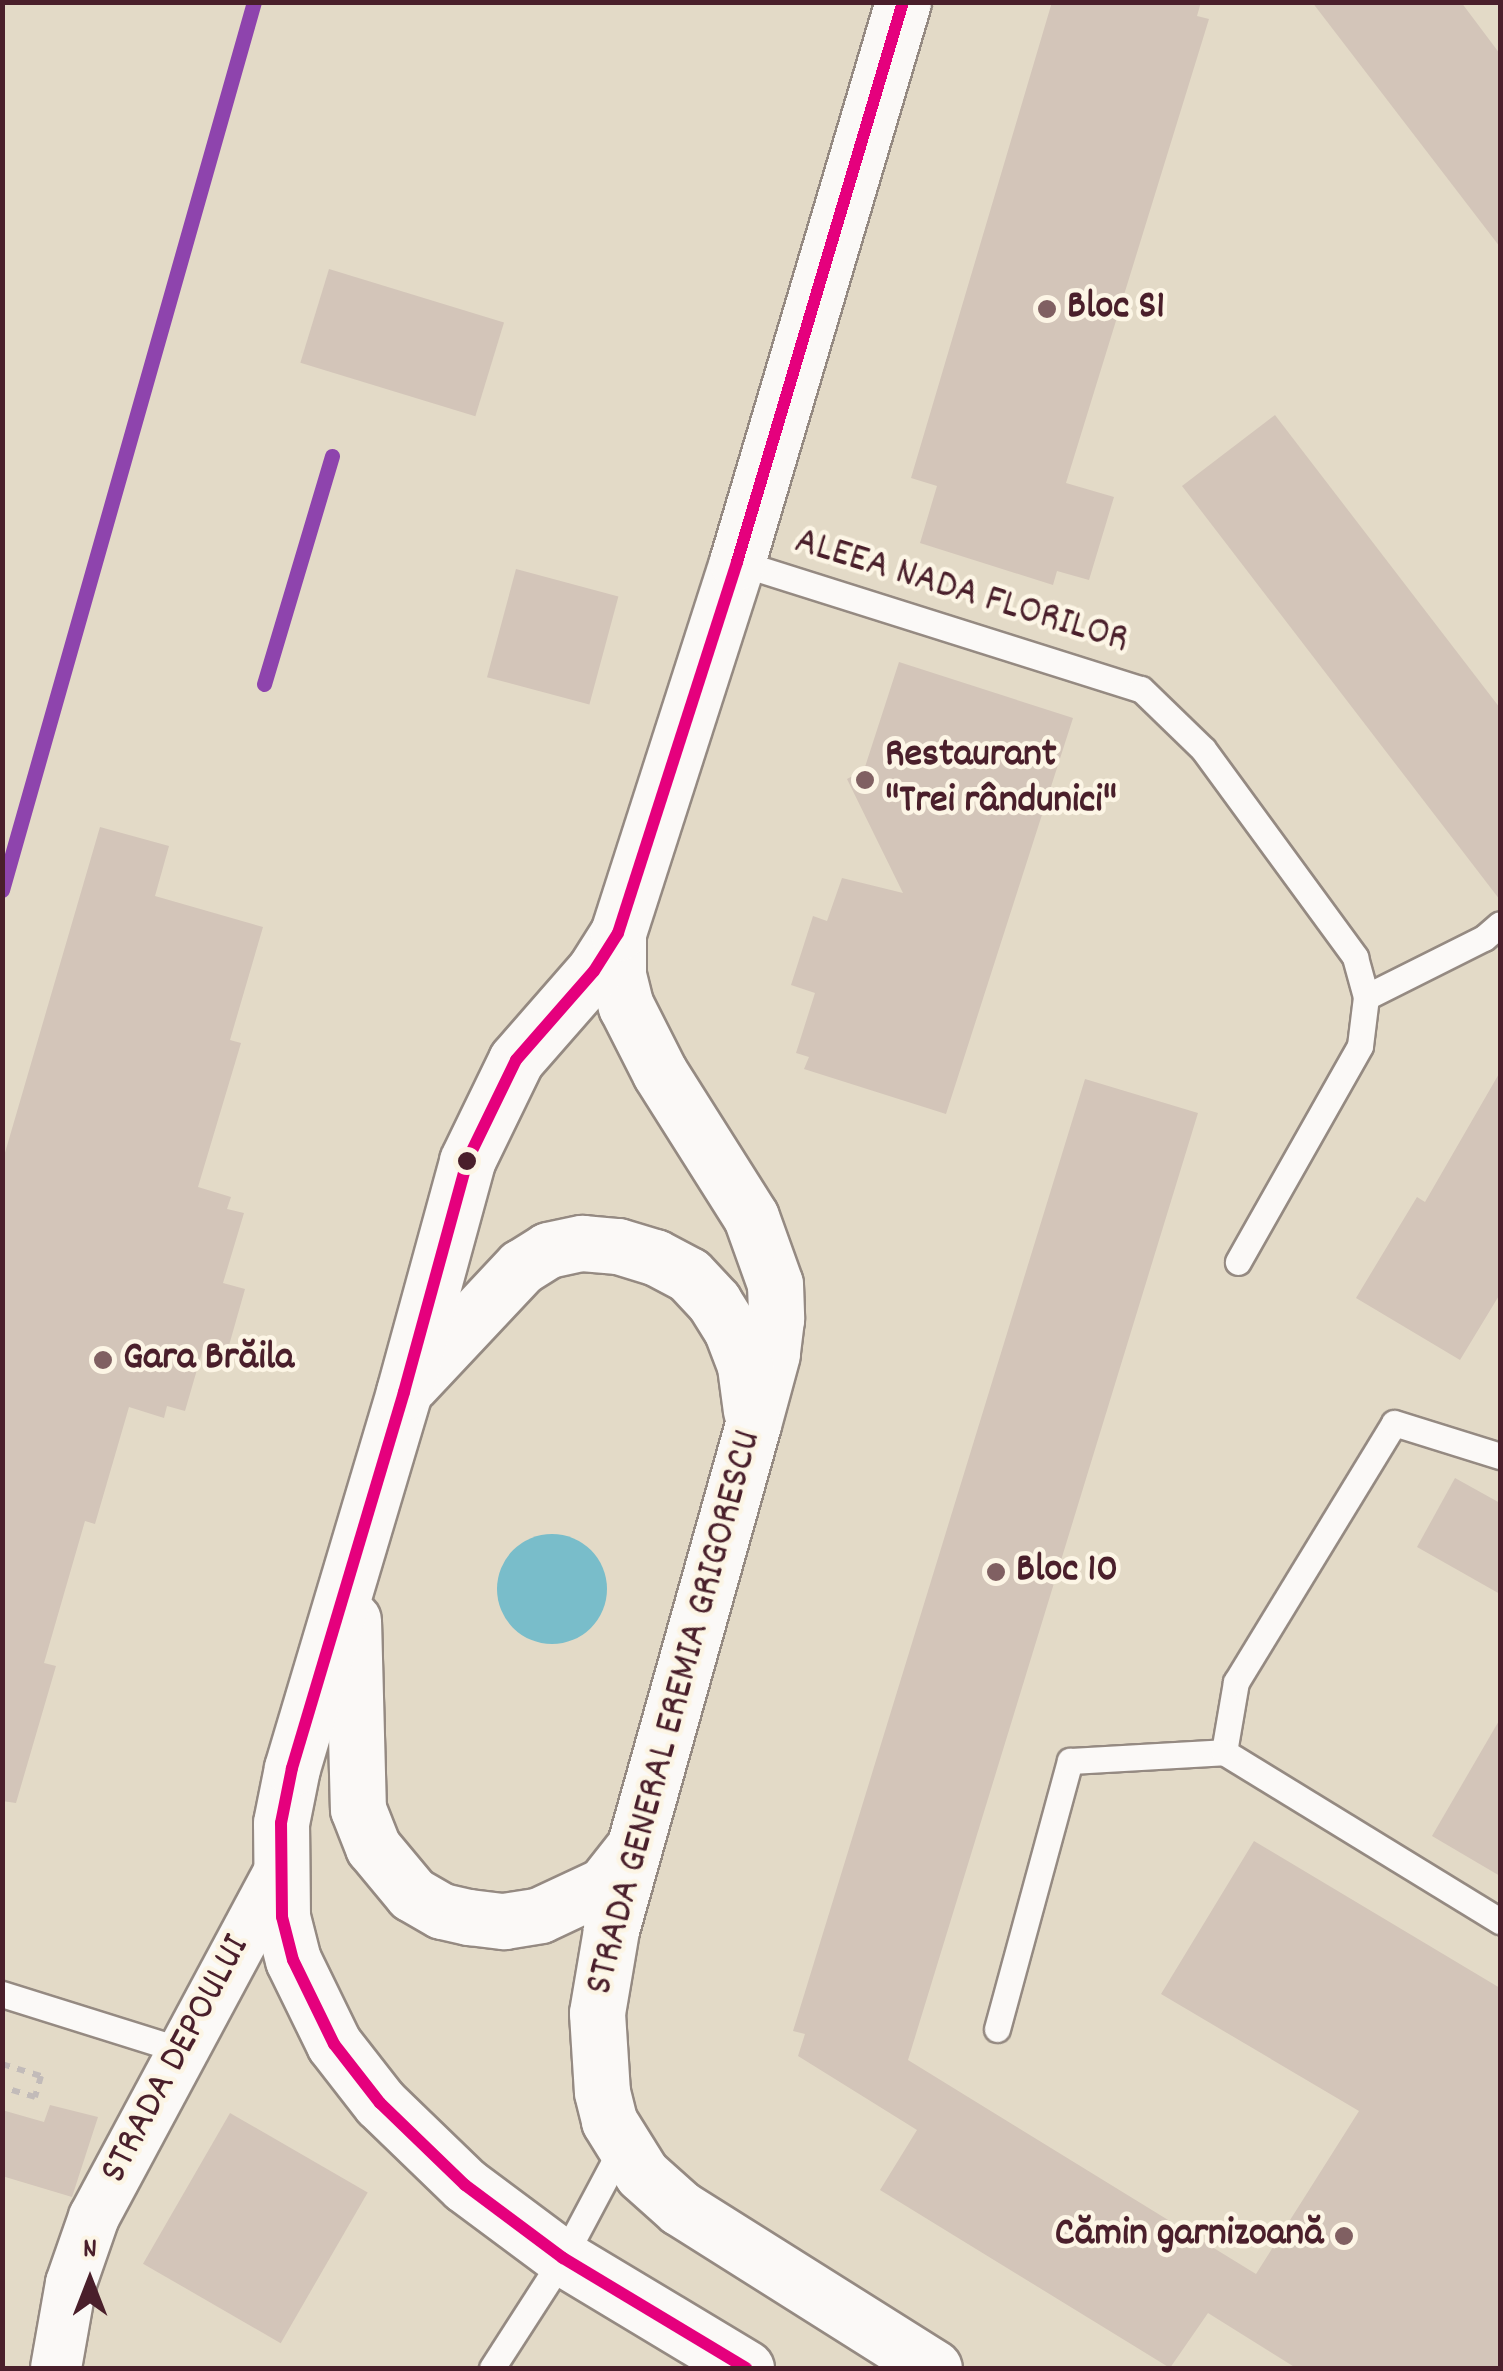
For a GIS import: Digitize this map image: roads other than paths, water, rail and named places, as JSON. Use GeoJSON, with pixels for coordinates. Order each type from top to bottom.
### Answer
{"type":"FeatureCollection","features":[{"type":"Feature","properties":{"kind":"street"},"geometry":{"type":"LineString","coordinates":[[746,2368],[563,2258],[466,2185],[415,2139],[353,2071],[317,2015],[286,1932],[279,1872],[281,1823],[292,1768],[404,1392],[467,1161],[516,1060],[594,971],[618,933],[738,562],[903,2]]}},
{"type":"Feature","properties":{"kind":"street","name":"STRADA GENERAL EREMIA GRIGORESCU"},"geometry":{"type":"LineString","coordinates":[[618,933],[618,975],[641,1040],[751,1217],[775,1284],[772,1354],[611,1930],[596,2013],[608,2121],[642,2174],[680,2208],[934,2368]]}},
{"type":"Feature","properties":{"kind":"street"},"geometry":{"type":"LineString","coordinates":[[404,1392],[521,1267],[548,1250],[582,1242],[618,1246],[689,1276],[714,1302],[745,1366],[753,1424]]}},
{"type":"Feature","properties":{"kind":"street"},"geometry":{"type":"LineString","coordinates":[[352,1567],[358,1809],[372,1848],[412,1894],[442,1911],[469,1918],[504,1921],[540,1915],[574,1903],[604,1884],[638,1841]]}},
{"type":"Feature","properties":{"kind":"street","name":"STRADA DEPOULUI"},"geometry":{"type":"LineString","coordinates":[[56,2368],[72,2282],[94,2217],[279,1872]]}},
{"type":"Feature","properties":{"kind":"lane","name":"ALEEA NADA FLORILOR"},"geometry":{"type":"LineString","coordinates":[[738,562],[1141,688],[1203,749],[1355,957],[1366,998],[1360,1046],[1238,1262]]}},
{"type":"Feature","properties":{"kind":"lane"},"geometry":{"type":"LineString","coordinates":[[1366,998],[1484,938],[1500,924]]}},
{"type":"Feature","properties":{"kind":"lane"},"geometry":{"type":"LineString","coordinates":[[1224,1752],[1236,1682],[1394,1423],[1500,1456]]}},
{"type":"Feature","properties":{"kind":"lane"},"geometry":{"type":"LineString","coordinates":[[996,2029],[1070,1762],[1224,1752],[1500,1920]]}},
{"type":"Feature","properties":{"kind":"lane"},"geometry":{"type":"LineString","coordinates":[[2,1994],[181,2050]]}},
{"type":"Feature","properties":{"kind":"lane"},"geometry":{"type":"LineString","coordinates":[[492,2368],[563,2258],[623,2144]]}},
{"type":"Feature","properties":{"kind":"water"},"geometry":{"type":"Polygon","coordinates":[[[552,1534],[573,1538],[591,1550],[603,1568],[607,1589],[603,1610],[591,1628],[573,1640],[552,1644],[531,1640],[513,1628],[501,1610],[497,1589],[501,1568],[513,1550],[531,1538],[552,1534]]]}},
{"type":"Feature","properties":{"kind":"place","name":"Bloc S1"},"geometry":{"type":"Point","coordinates":[1047,309]}},
{"type":"Feature","properties":{"kind":"place","name":"Restaurant \"Trei rândunici\""},"geometry":{"type":"Point","coordinates":[865,780]}},
{"type":"Feature","properties":{"kind":"place","name":"Gara Brăila"},"geometry":{"type":"Point","coordinates":[103,1360]}},
{"type":"Feature","properties":{"kind":"place","name":"Bloc 10"},"geometry":{"type":"Point","coordinates":[996,1572]}},
{"type":"Feature","properties":{"kind":"place","name":"Cămin garnizoană"},"geometry":{"type":"Point","coordinates":[1344,2236]}}]}
